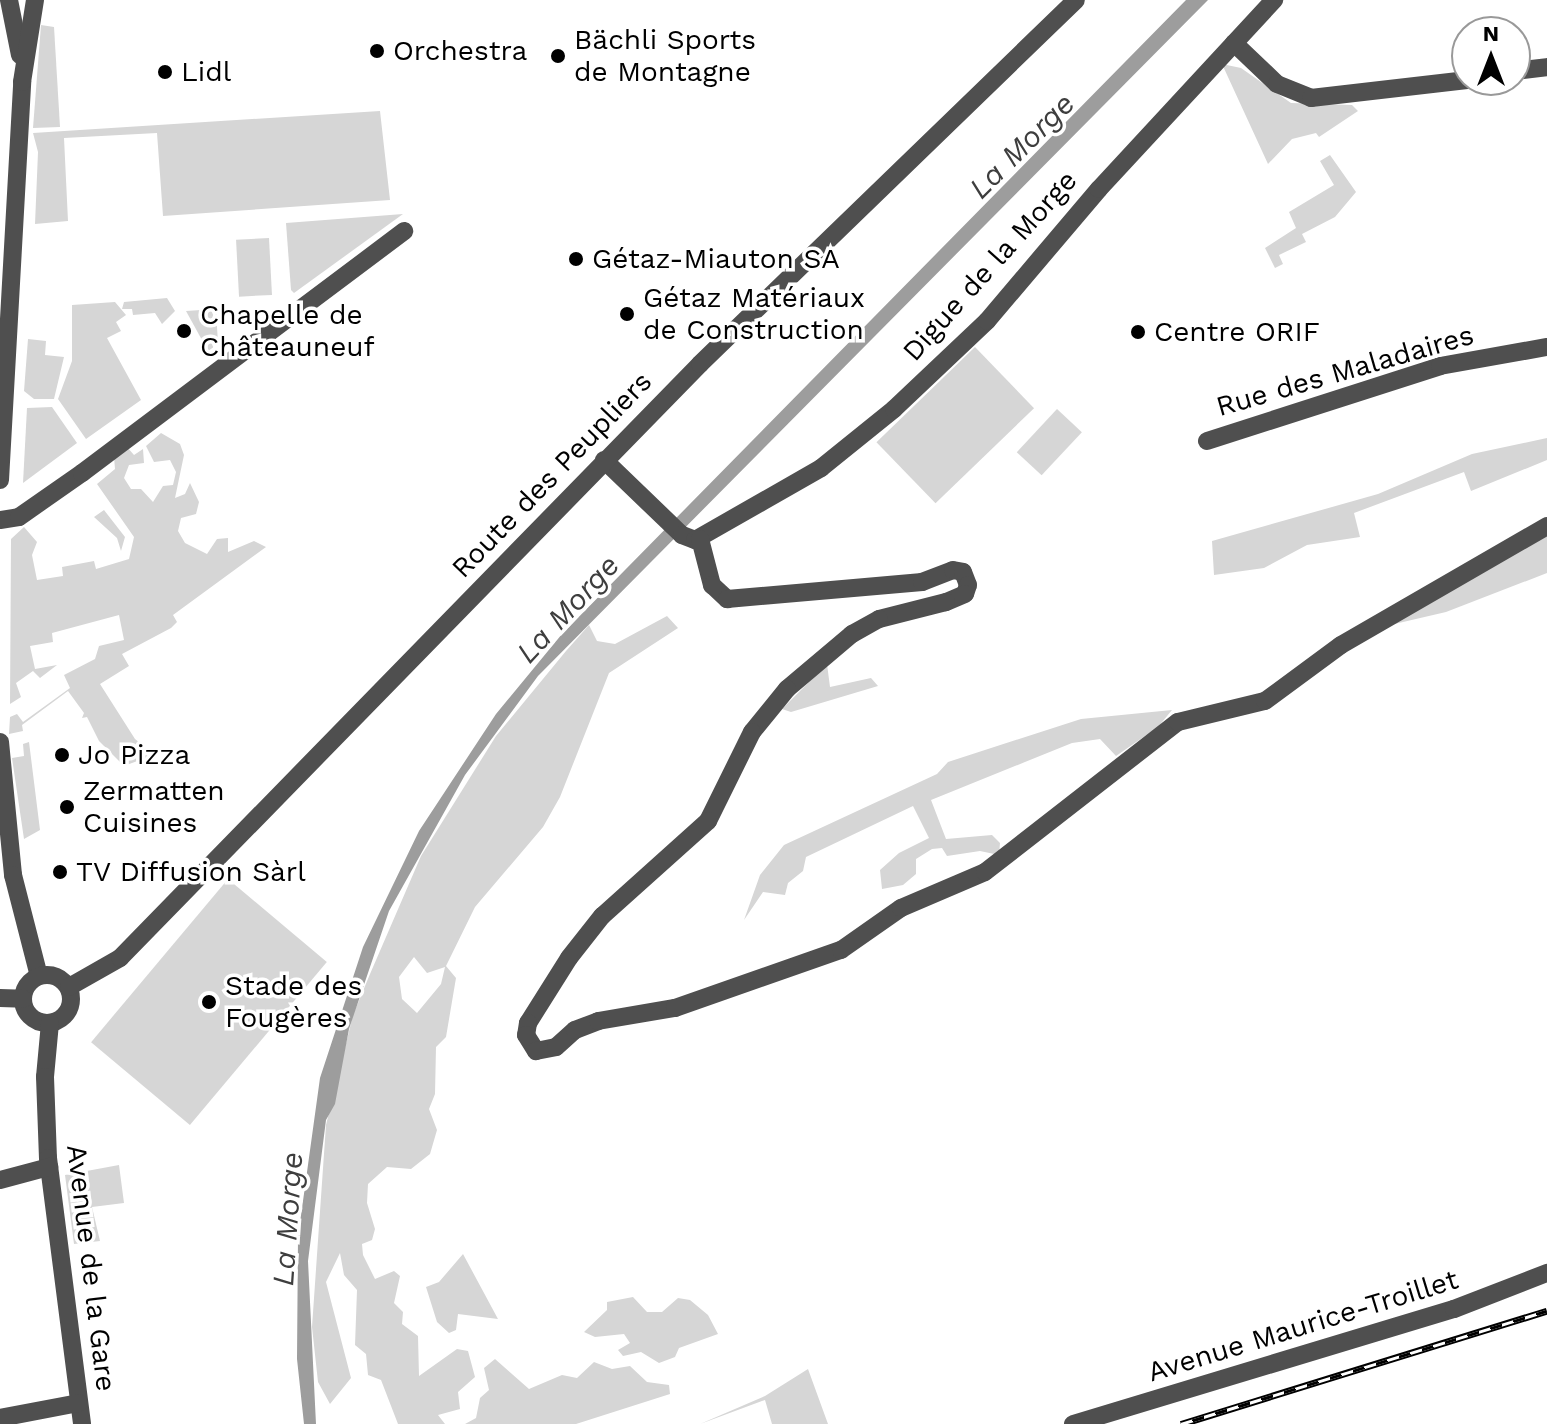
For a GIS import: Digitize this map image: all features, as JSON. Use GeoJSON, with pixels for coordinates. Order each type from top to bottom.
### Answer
{"type":"FeatureCollection","features":[{"type":"Feature","properties":{"kind":"street"},"geometry":{"type":"LineString","coordinates":[[9,0],[22,82]]}},
{"type":"Feature","properties":{"kind":"street"},"geometry":{"type":"LineString","coordinates":[[0,480],[7,235],[22,82],[35,0]]}},
{"type":"Feature","properties":{"kind":"street","name":"Route des Peupliers"},"geometry":{"type":"LineString","coordinates":[[69,987],[120,958],[604,460],[966,101],[1076,0]]}},
{"type":"Feature","properties":{"kind":"street","name":"Digue de la Morge"},"geometry":{"type":"LineString","coordinates":[[691,537],[831,461],[927,379],[987,321],[1274,0]]}},
{"type":"Feature","properties":{"kind":"street"},"geometry":{"type":"LineString","coordinates":[[1234,43],[1277,84],[1311,98],[1451,82]]}},
{"type":"Feature","properties":{"kind":"street"},"geometry":{"type":"LineString","coordinates":[[0,520],[19,517],[82,473],[404,231]]}},
{"type":"Feature","properties":{"kind":"street","name":"Rue des Maladaires"},"geometry":{"type":"LineString","coordinates":[[1207,441],[1440,366],[1547,347]]}},
{"type":"Feature","properties":{"kind":"street"},"geometry":{"type":"LineString","coordinates":[[604,460],[666,521],[691,537],[712,585],[727,599],[922,582],[953,570],[963,572],[968,585],[965,594],[879,619],[852,634],[787,689],[752,732],[708,821],[602,916],[569,958],[528,1023],[526,1035],[536,1051],[556,1047],[575,1030],[598,1021],[675,1008],[841,950],[901,908],[985,872],[1178,722],[1265,701],[1341,645],[1547,526]]}},
{"type":"Feature","properties":{"kind":"street"},"geometry":{"type":"LineString","coordinates":[[0,742],[15,888],[39,976]]}},
{"type":"Feature","properties":{"kind":"street"},"geometry":{"type":"LineString","coordinates":[[39,976],[59,978],[69,987],[68,1013],[50,1023],[28,1015],[23,999],[27,985],[39,976]]}},
{"type":"Feature","properties":{"kind":"street"},"geometry":{"type":"LineString","coordinates":[[0,998],[23,999]]}},
{"type":"Feature","properties":{"kind":"street","name":"Avenue de la Gare"},"geometry":{"type":"LineString","coordinates":[[50,1023],[45,1077],[49,1167],[82,1424]]}},
{"type":"Feature","properties":{"kind":"street"},"geometry":{"type":"LineString","coordinates":[[0,1180],[49,1167]]}},
{"type":"Feature","properties":{"kind":"street","name":"Avenue Maurice-Troillet"},"geometry":{"type":"LineString","coordinates":[[1073,1424],[1454,1309],[1547,1273]]}},
{"type":"Feature","properties":{"kind":"street"},"geometry":{"type":"LineString","coordinates":[[0,1418],[79,1403]]}},
{"type":"Feature","properties":{"kind":"shaded area","name":"La Morge"},"geometry":{"type":"Polygon","coordinates":[[[1186,0],[1208,0],[538,676],[465,775],[389,911],[349,1029],[335,1104],[326,1120],[308,1261],[316,1424],[304,1424],[297,1359],[298,1237],[320,1078],[363,947],[419,831],[496,714],[562,634],[1186,0]]]}},
{"type":"Feature","properties":{"kind":"shaded area"},"geometry":{"type":"Polygon","coordinates":[[[41,25],[54,27],[60,127],[33,128],[41,25]]]}},
{"type":"Feature","properties":{"kind":"shaded area"},"geometry":{"type":"Polygon","coordinates":[[[1222,64],[1241,68],[1291,103],[1352,105],[1358,111],[1319,137],[1316,133],[1292,139],[1268,164],[1222,64]]]}},
{"type":"Feature","properties":{"kind":"shaded area"},"geometry":{"type":"Polygon","coordinates":[[[380,111],[390,200],[163,216],[157,133],[64,138],[68,221],[35,224],[38,152],[33,133],[380,111]]]}},
{"type":"Feature","properties":{"kind":"shaded area"},"geometry":{"type":"Polygon","coordinates":[[[1330,155],[1356,192],[1335,217],[1302,234],[1306,242],[1279,255],[1283,264],[1275,268],[1265,248],[1296,228],[1289,212],[1334,185],[1320,161],[1330,155]]]}},
{"type":"Feature","properties":{"kind":"shaded area"},"geometry":{"type":"Polygon","coordinates":[[[403,214],[294,293],[291,290],[286,223],[403,214]]]}},
{"type":"Feature","properties":{"kind":"shaded area"},"geometry":{"type":"Polygon","coordinates":[[[269,238],[272,295],[239,297],[236,240],[269,238]]]}},
{"type":"Feature","properties":{"kind":"shaded area"},"geometry":{"type":"Polygon","coordinates":[[[167,298],[175,311],[162,324],[155,313],[133,315],[132,309],[122,309],[124,302],[167,298]]]}},
{"type":"Feature","properties":{"kind":"shaded area"},"geometry":{"type":"Polygon","coordinates":[[[115,302],[126,315],[116,322],[121,331],[107,338],[141,400],[86,439],[58,399],[72,361],[72,305],[115,302]]]}},
{"type":"Feature","properties":{"kind":"shaded area"},"geometry":{"type":"Polygon","coordinates":[[[216,309],[218,344],[208,351],[186,311],[216,309]]]}},
{"type":"Feature","properties":{"kind":"shaded area"},"geometry":{"type":"Polygon","coordinates":[[[28,339],[46,341],[45,355],[64,357],[54,399],[34,399],[24,391],[28,339]]]}},
{"type":"Feature","properties":{"kind":"shaded area"},"geometry":{"type":"Polygon","coordinates":[[[975,347],[1034,408],[935,503],[876,442],[975,347]]]}},
{"type":"Feature","properties":{"kind":"shaded area"},"geometry":{"type":"Polygon","coordinates":[[[52,407],[77,443],[23,483],[27,408],[52,407]]]}},
{"type":"Feature","properties":{"kind":"shaded area"},"geometry":{"type":"Polygon","coordinates":[[[1057,409],[1082,432],[1042,475],[1017,452],[1057,409]]]}},
{"type":"Feature","properties":{"kind":"shaded area"},"geometry":{"type":"Polygon","coordinates":[[[161,433],[180,444],[184,455],[175,498],[185,494],[190,483],[199,502],[196,514],[181,518],[178,531],[185,543],[207,554],[217,539],[228,538],[228,552],[254,541],[266,547],[173,615],[177,622],[171,628],[122,654],[129,666],[100,684],[135,739],[149,750],[148,757],[124,766],[99,741],[87,717],[82,718],[84,713],[68,691],[22,725],[23,731],[9,734],[10,717],[17,714],[23,722],[70,688],[64,675],[95,659],[99,646],[124,640],[119,615],[52,633],[53,642],[30,646],[35,669],[57,665],[40,678],[33,671],[16,683],[21,697],[10,704],[11,539],[24,527],[37,542],[32,555],[37,580],[63,576],[62,567],[94,561],[96,569],[129,559],[134,537],[97,484],[115,469],[114,457],[127,447],[134,455],[143,449],[144,463],[129,465],[124,478],[131,489],[141,489],[153,502],[163,486],[173,485],[176,472],[170,460],[154,462],[146,446],[161,433]]]}},
{"type":"Feature","properties":{"kind":"shaded area"},"geometry":{"type":"Polygon","coordinates":[[[1547,438],[1547,460],[1471,491],[1464,472],[1354,513],[1360,537],[1307,545],[1264,568],[1214,575],[1212,541],[1378,494],[1472,454],[1547,438]]]}},
{"type":"Feature","properties":{"kind":"shaded area"},"geometry":{"type":"Polygon","coordinates":[[[104,510],[125,537],[121,551],[117,538],[94,517],[104,510]]]}},
{"type":"Feature","properties":{"kind":"shaded area"},"geometry":{"type":"Polygon","coordinates":[[[1547,529],[1547,573],[1446,612],[1373,629],[1547,529]]]}},
{"type":"Feature","properties":{"kind":"shaded area"},"geometry":{"type":"Polygon","coordinates":[[[667,616],[678,628],[609,673],[560,797],[543,827],[475,907],[446,966],[456,978],[446,1037],[436,1047],[435,1094],[429,1109],[437,1130],[430,1154],[411,1169],[387,1167],[368,1184],[367,1203],[375,1229],[372,1240],[362,1244],[363,1255],[375,1279],[394,1271],[400,1276],[394,1303],[403,1312],[402,1324],[418,1336],[419,1376],[457,1349],[468,1351],[475,1377],[458,1392],[460,1409],[438,1415],[445,1424],[398,1424],[381,1380],[368,1375],[366,1354],[355,1345],[357,1290],[344,1275],[340,1253],[326,1282],[351,1378],[330,1404],[318,1382],[312,1327],[326,1125],[353,1015],[421,856],[496,736],[589,625],[597,641],[615,644],[667,616]],[[414,957],[399,977],[402,999],[417,1013],[441,984],[445,967],[427,973],[414,957]]]}},
{"type":"Feature","properties":{"kind":"shaded area"},"geometry":{"type":"Polygon","coordinates":[[[827,664],[830,687],[871,678],[878,686],[791,712],[782,709],[827,664]]]}},
{"type":"Feature","properties":{"kind":"shaded area"},"geometry":{"type":"Polygon","coordinates":[[[1172,710],[1158,727],[1116,756],[1100,739],[1072,743],[931,800],[946,839],[992,835],[1000,843],[999,855],[980,851],[947,856],[942,848],[932,849],[916,859],[916,874],[903,885],[882,889],[880,870],[899,853],[929,838],[913,806],[806,857],[803,871],[788,883],[785,895],[763,892],[744,920],[760,875],[784,845],[937,774],[948,762],[1081,719],[1172,710]]]}},
{"type":"Feature","properties":{"kind":"shaded area"},"geometry":{"type":"Polygon","coordinates":[[[29,742],[40,830],[24,839],[12,758],[24,756],[23,744],[29,742]]]}},
{"type":"Feature","properties":{"kind":"shaded area","name":"Stade des Fougères"},"geometry":{"type":"Polygon","coordinates":[[[228,879],[327,962],[190,1125],[91,1042],[228,879]]]}},
{"type":"Feature","properties":{"kind":"shaded area"},"geometry":{"type":"Polygon","coordinates":[[[119,1165],[124,1203],[92,1207],[100,1241],[74,1244],[65,1175],[119,1165]]]}},
{"type":"Feature","properties":{"kind":"shaded area"},"geometry":{"type":"Polygon","coordinates":[[[463,1254],[498,1319],[458,1314],[456,1330],[449,1333],[437,1322],[426,1287],[439,1282],[463,1254]]]}},
{"type":"Feature","properties":{"kind":"shaded area"},"geometry":{"type":"Polygon","coordinates":[[[633,1297],[647,1312],[662,1312],[678,1298],[690,1300],[708,1315],[718,1334],[679,1348],[675,1357],[659,1363],[641,1352],[623,1356],[618,1350],[630,1343],[624,1334],[595,1337],[584,1332],[607,1310],[607,1302],[633,1297]]]}},
{"type":"Feature","properties":{"kind":"shaded area"},"geometry":{"type":"Polygon","coordinates":[[[495,1359],[529,1389],[562,1375],[577,1378],[594,1362],[612,1369],[630,1366],[647,1382],[669,1385],[670,1394],[576,1424],[465,1424],[476,1418],[480,1398],[489,1390],[484,1368],[495,1359]]]}},
{"type":"Feature","properties":{"kind":"shaded area"},"geometry":{"type":"Polygon","coordinates":[[[808,1369],[828,1424],[772,1424],[765,1400],[700,1424],[765,1396],[808,1369]]]}},
{"type":"Feature","properties":{"kind":"railway"},"geometry":{"type":"LineString","coordinates":[[1181,1424],[1547,1311]]}},
{"type":"Feature","properties":{"kind":"place","name":"Orchestra"},"geometry":{"type":"Point","coordinates":[377,51]}},
{"type":"Feature","properties":{"kind":"place","name":"Bächli Sports de Montagne"},"geometry":{"type":"Point","coordinates":[558,56]}},
{"type":"Feature","properties":{"kind":"place","name":"Lidl"},"geometry":{"type":"Point","coordinates":[165,72]}},
{"type":"Feature","properties":{"kind":"place","name":"Gétaz-Miauton SA"},"geometry":{"type":"Point","coordinates":[576,259]}},
{"type":"Feature","properties":{"kind":"place","name":"Gétaz Matériaux de Construction"},"geometry":{"type":"Point","coordinates":[627,314]}},
{"type":"Feature","properties":{"kind":"place","name":"Chapelle de Châteauneuf"},"geometry":{"type":"Point","coordinates":[184,331]}},
{"type":"Feature","properties":{"kind":"place","name":"Centre ORIF"},"geometry":{"type":"Point","coordinates":[1138,332]}},
{"type":"Feature","properties":{"kind":"place","name":"Jo Pizza"},"geometry":{"type":"Point","coordinates":[62,755]}},
{"type":"Feature","properties":{"kind":"place","name":"Zermatten Cuisines"},"geometry":{"type":"Point","coordinates":[67,807]}},
{"type":"Feature","properties":{"kind":"place","name":"TV Diffusion Sàrl"},"geometry":{"type":"Point","coordinates":[60,872]}},
{"type":"Feature","properties":{"kind":"place","name":"Stade des Fougères"},"geometry":{"type":"Point","coordinates":[209,1002]}}]}
